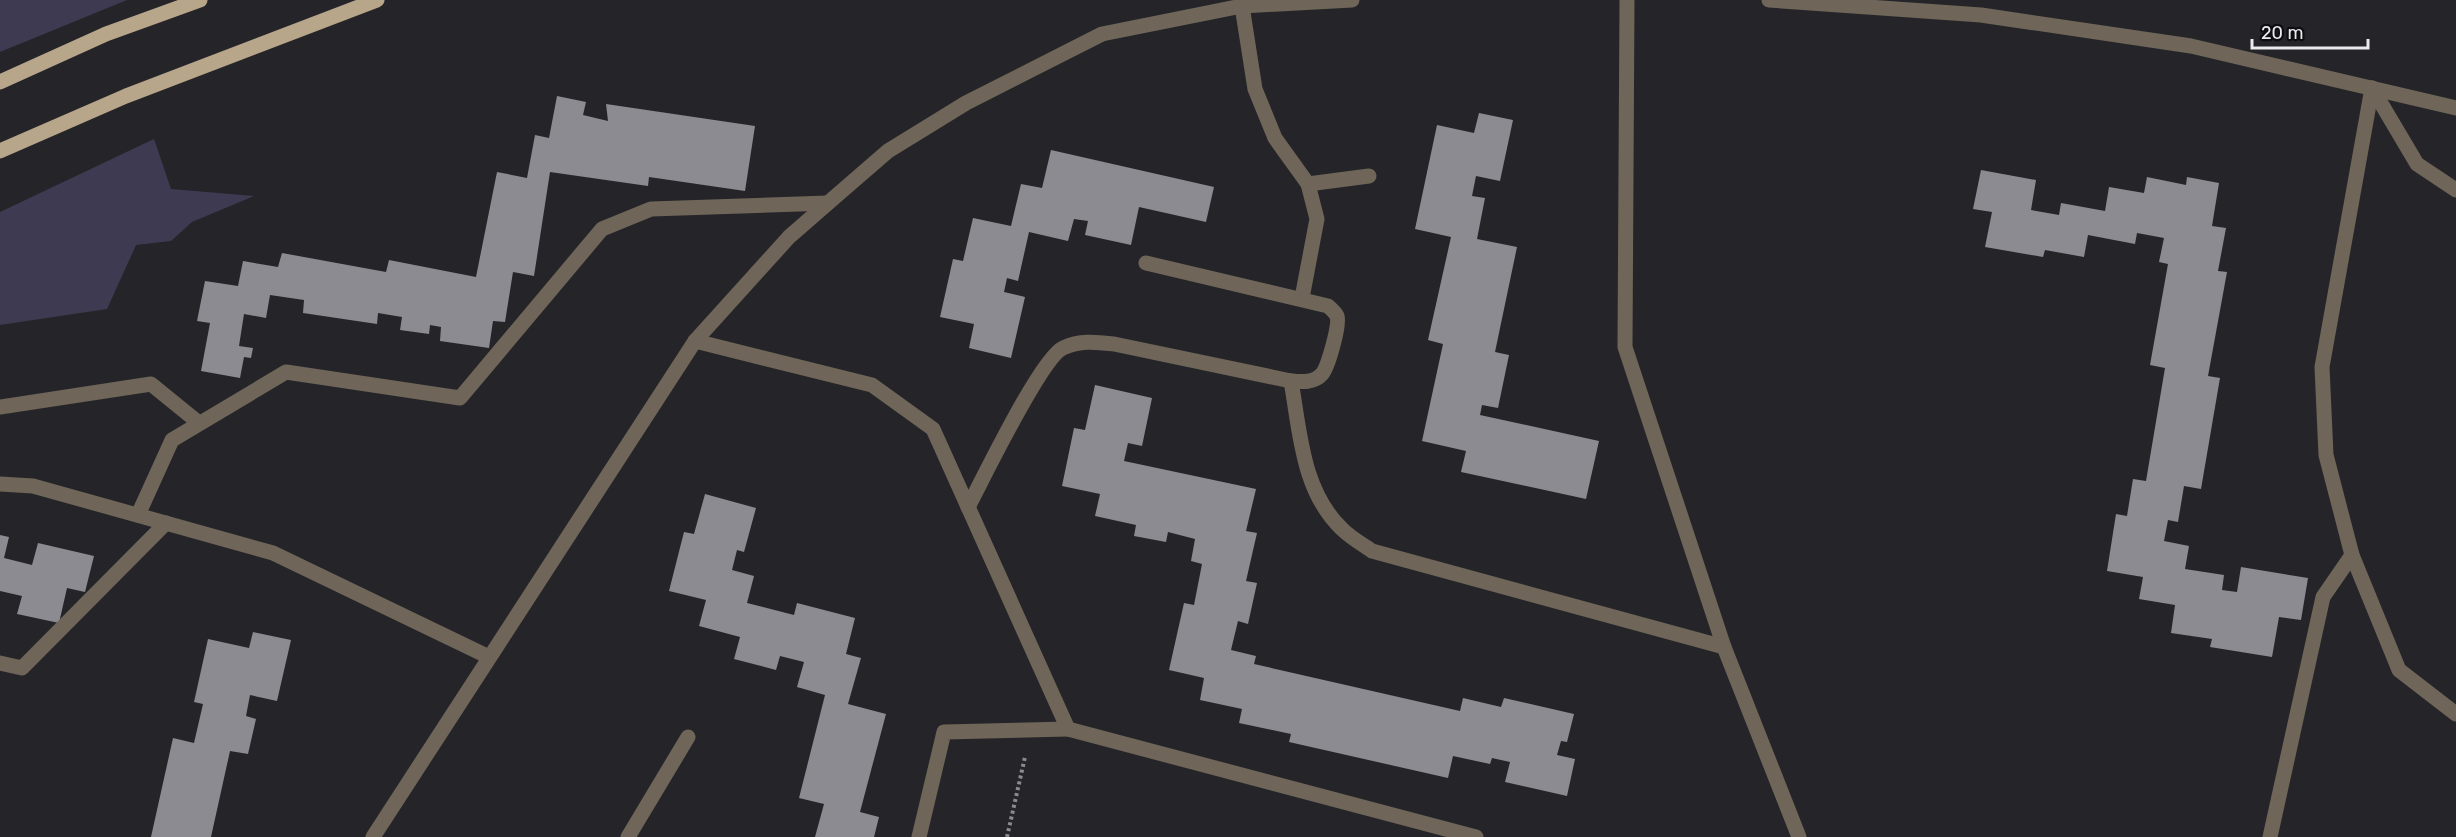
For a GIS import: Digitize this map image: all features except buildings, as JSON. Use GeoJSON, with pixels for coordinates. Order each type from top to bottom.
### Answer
{"type":"FeatureCollection","features":[{"type":"Feature","properties":{"kind":"main road"},"geometry":{"type":"LineString","coordinates":[[0,82],[106,34],[200,0]]}},
{"type":"Feature","properties":{"kind":"main road"},"geometry":{"type":"LineString","coordinates":[[0,151],[126,96],[377,0]]}},
{"type":"Feature","properties":{"kind":"street"},"geometry":{"type":"LineString","coordinates":[[373,837],[695,341],[789,237],[888,151],[966,103],[1102,34],[1242,6],[1352,0]]}},
{"type":"Feature","properties":{"kind":"street"},"geometry":{"type":"LineString","coordinates":[[1627,0],[1625,347],[1724,647],[1800,837]]}},
{"type":"Feature","properties":{"kind":"street"},"geometry":{"type":"LineString","coordinates":[[1769,0],[1981,15],[2191,46],[2456,108]]}},
{"type":"Feature","properties":{"kind":"street"},"geometry":{"type":"LineString","coordinates":[[1242,6],[1255,88],[1275,138],[1308,184],[1317,219],[1302,298]]}},
{"type":"Feature","properties":{"kind":"street"},"geometry":{"type":"LineString","coordinates":[[2372,88],[2417,164],[2456,190]]}},
{"type":"Feature","properties":{"kind":"street"},"geometry":{"type":"LineString","coordinates":[[2372,88],[2322,367],[2326,455],[2352,555],[2399,670],[2456,714]]}},
{"type":"Feature","properties":{"kind":"street"},"geometry":{"type":"LineString","coordinates":[[1308,184],[1369,176]]}},
{"type":"Feature","properties":{"kind":"street"},"geometry":{"type":"LineString","coordinates":[[138,515],[172,440],[286,372],[460,399],[602,229],[651,209],[828,203]]}},
{"type":"Feature","properties":{"kind":"street"},"geometry":{"type":"LineString","coordinates":[[968,507],[1040,371],[1061,348],[1085,341],[1113,344],[1291,381],[1306,383],[1321,376],[1338,326],[1337,315],[1328,306],[1302,298],[1146,263]]}},
{"type":"Feature","properties":{"kind":"street"},"geometry":{"type":"LineString","coordinates":[[695,341],[872,385],[933,429],[1068,729]]}},
{"type":"Feature","properties":{"kind":"street"},"geometry":{"type":"LineString","coordinates":[[1291,381],[1306,469],[1321,503],[1342,530],[1372,551],[1724,647]]}},
{"type":"Feature","properties":{"kind":"street"},"geometry":{"type":"LineString","coordinates":[[0,406],[151,384],[200,423]]}},
{"type":"Feature","properties":{"kind":"street"},"geometry":{"type":"LineString","coordinates":[[0,484],[33,486],[273,553],[489,657]]}},
{"type":"Feature","properties":{"kind":"street"},"geometry":{"type":"LineString","coordinates":[[0,663],[22,668],[166,523]]}},
{"type":"Feature","properties":{"kind":"street"},"geometry":{"type":"LineString","coordinates":[[2270,837],[2323,597],[2352,555]]}},
{"type":"Feature","properties":{"kind":"street"},"geometry":{"type":"LineString","coordinates":[[919,837],[944,732],[1068,729],[1435,832],[1476,837]]}},
{"type":"Feature","properties":{"kind":"street"},"geometry":{"type":"LineString","coordinates":[[628,837],[688,737]]}},
{"type":"Feature","properties":{"kind":"path"},"geometry":{"type":"LineString","coordinates":[[1007,837],[1031,730]]}},
{"type":"Feature","properties":{"kind":"shaded area"},"geometry":{"type":"Polygon","coordinates":[[[0,0],[127,0],[0,52],[0,0]]]}},
{"type":"Feature","properties":{"kind":"shaded area"},"geometry":{"type":"Polygon","coordinates":[[[154,139],[171,189],[254,196],[192,222],[171,241],[136,245],[107,309],[0,325],[0,212],[154,139]]]}}]}
